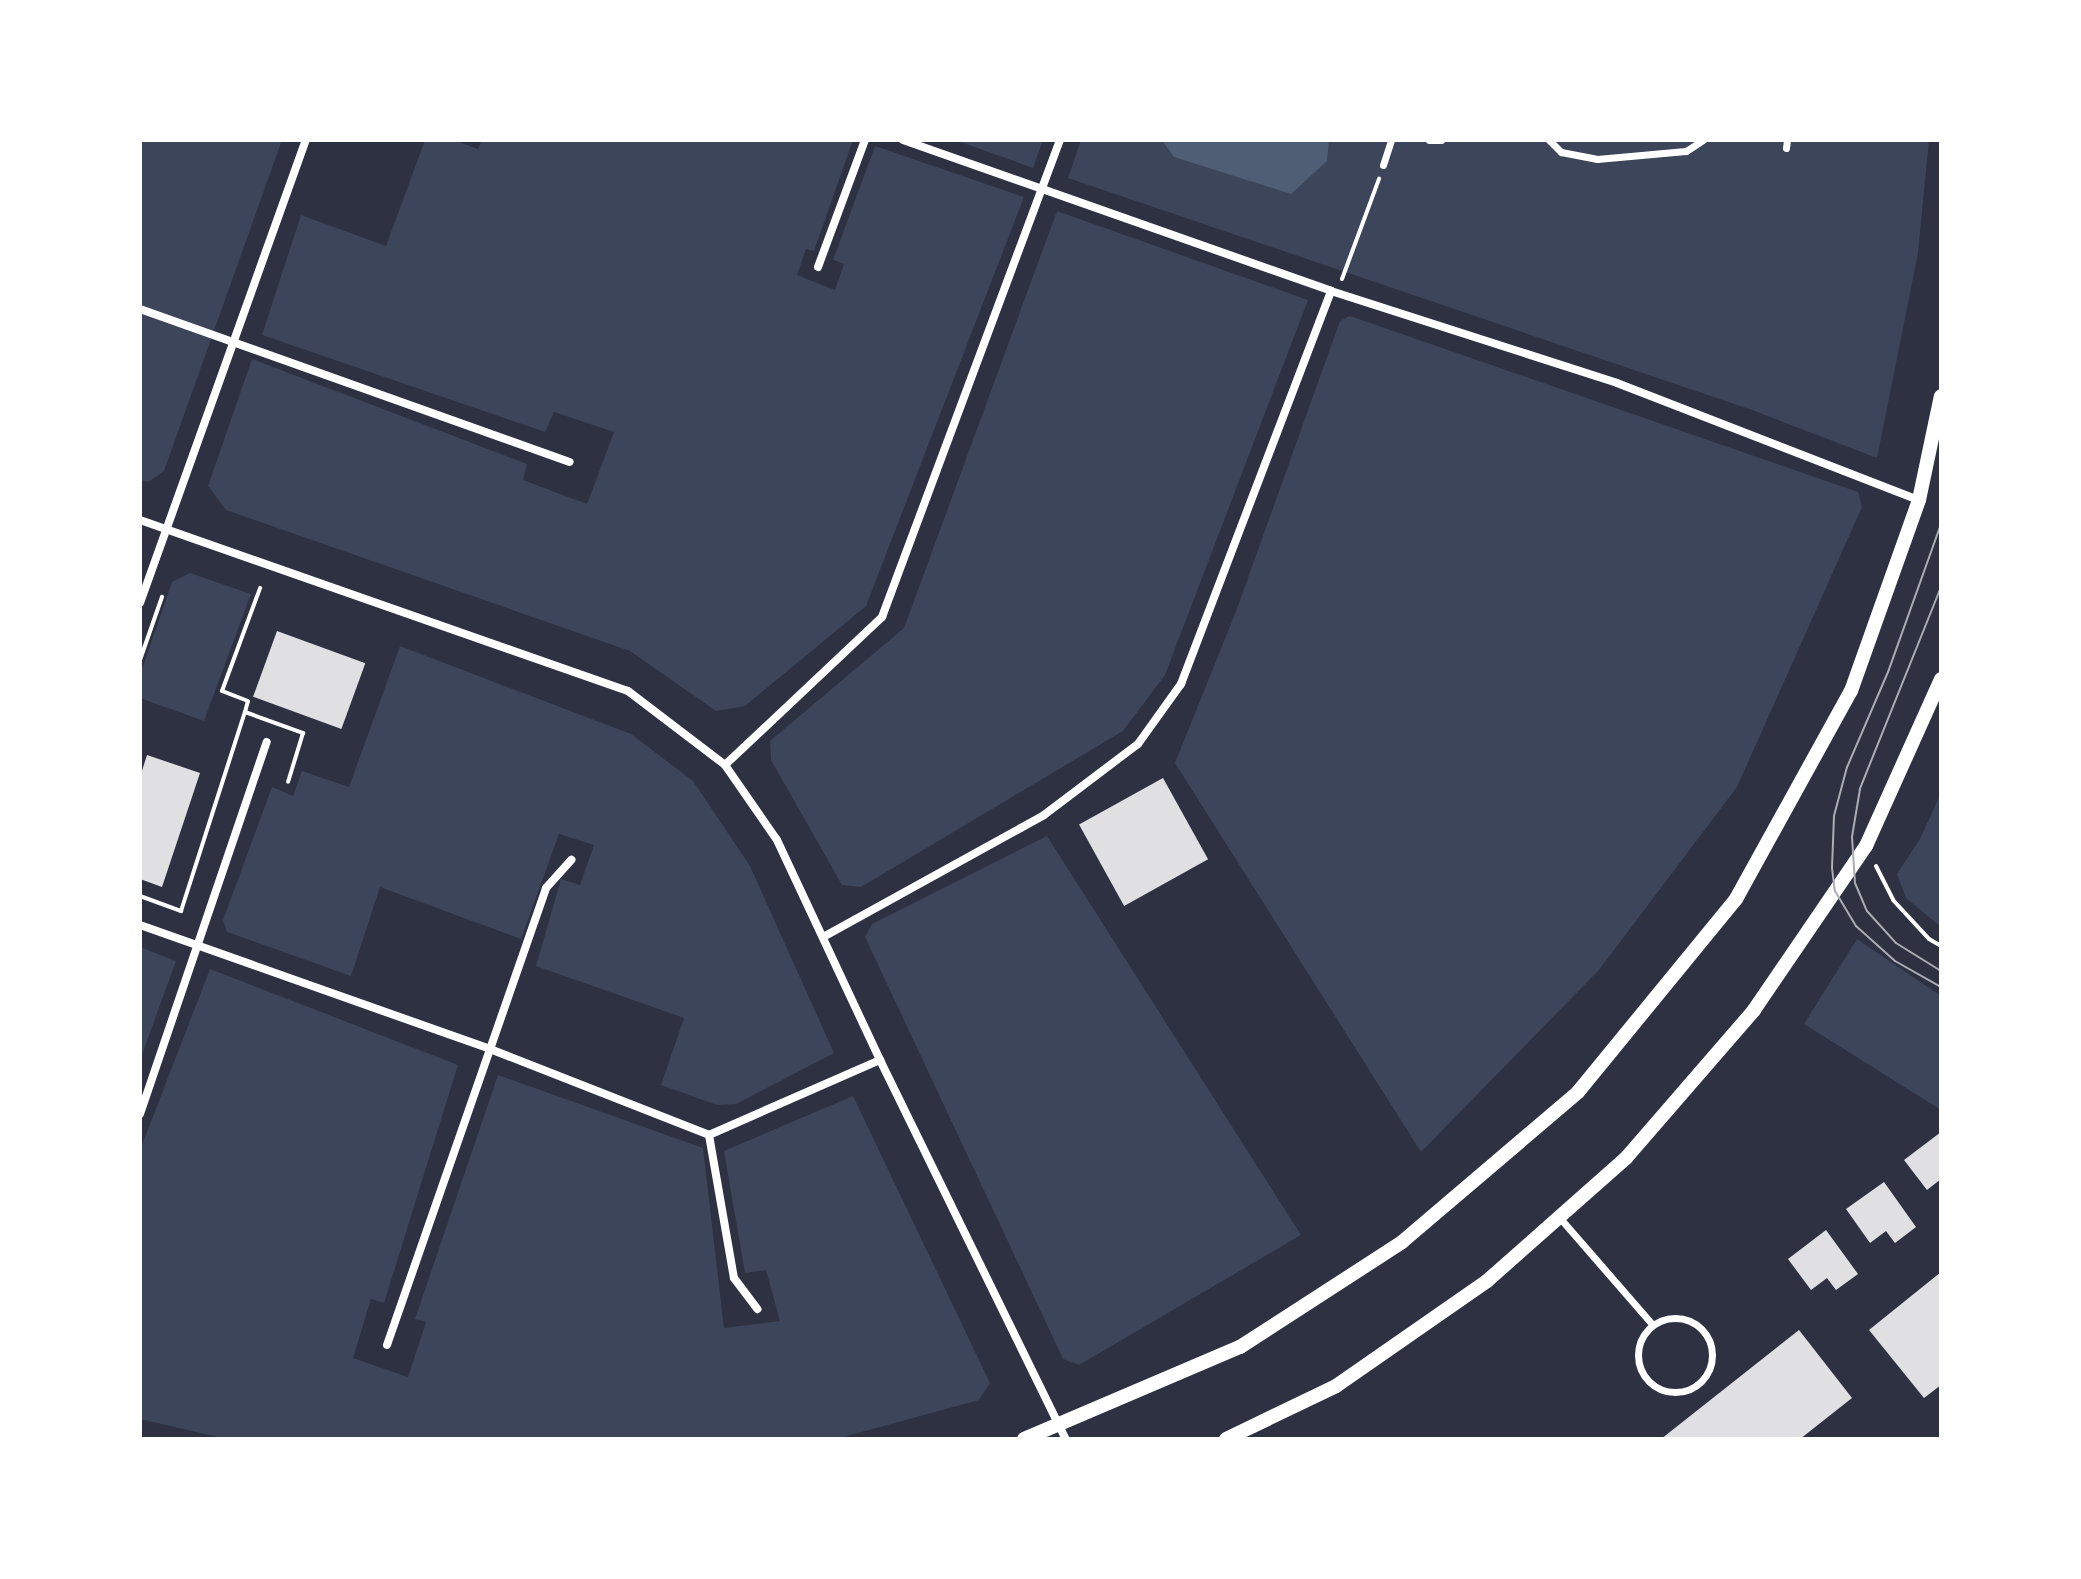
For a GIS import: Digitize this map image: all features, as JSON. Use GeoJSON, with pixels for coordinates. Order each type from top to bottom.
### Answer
{"type":"FeatureCollection","features":[{"type":"Feature","properties":{"kind":"street"},"geometry":{"type":"LineString","coordinates":[[140,603],[306,140]]}},
{"type":"Feature","properties":{"kind":"street"},"geometry":{"type":"LineString","coordinates":[[818,267],[865,140]]}},
{"type":"Feature","properties":{"kind":"street"},"geometry":{"type":"LineString","coordinates":[[903,140],[1044,187],[1331,291],[1617,383],[1919,500]]}},
{"type":"Feature","properties":{"kind":"street"},"geometry":{"type":"LineString","coordinates":[[725,765],[882,617],[1060,140]]}},
{"type":"Feature","properties":{"kind":"street"},"geometry":{"type":"LineString","coordinates":[[1383,165],[1391,140]]}},
{"type":"Feature","properties":{"kind":"street"},"geometry":{"type":"LineString","coordinates":[[1429,140],[1441,140]]}},
{"type":"Feature","properties":{"kind":"street"},"geometry":{"type":"LineString","coordinates":[[1549,140],[1561,152],[1597,159],[1686,151],[1703,140]]}},
{"type":"Feature","properties":{"kind":"street"},"geometry":{"type":"LineString","coordinates":[[825,936],[1044,815],[1138,744],[1181,684],[1331,291]]}},
{"type":"Feature","properties":{"kind":"street"},"geometry":{"type":"LineString","coordinates":[[140,309],[570,462]]}},
{"type":"Feature","properties":{"kind":"street"},"geometry":{"type":"LineString","coordinates":[[1024,1439],[1063,1432],[1240,1347],[1402,1242],[1578,1092],[1736,899],[1851,691],[1919,500],[1941,396]]}},
{"type":"Feature","properties":{"kind":"street"},"geometry":{"type":"LineString","coordinates":[[140,520],[628,691],[725,765],[777,840],[825,936],[880,1060],[1063,1432]]}},
{"type":"Feature","properties":{"kind":"street"},"geometry":{"type":"LineString","coordinates":[[1226,1439],[1336,1386],[1487,1281],[1626,1158],[1754,1010],[1866,846],[1941,679]]}},
{"type":"Feature","properties":{"kind":"street"},"geometry":{"type":"LineString","coordinates":[[140,1114],[267,742]]}},
{"type":"Feature","properties":{"kind":"street"},"geometry":{"type":"LineString","coordinates":[[387,1345],[546,888],[571,860]]}},
{"type":"Feature","properties":{"kind":"street"},"geometry":{"type":"LineString","coordinates":[[140,925],[490,1049],[709,1135],[880,1060]]}},
{"type":"Feature","properties":{"kind":"street"},"geometry":{"type":"LineString","coordinates":[[709,1135],[734,1278],[757,1309]]}},
{"type":"Feature","properties":{"kind":"street"},"geometry":{"type":"LineString","coordinates":[[1559,1217],[1653,1325]]}},
{"type":"Feature","properties":{"kind":"street"},"geometry":{"type":"LineString","coordinates":[[1674,1318],[1685,1319],[1704,1332],[1711,1354],[1710,1366],[1695,1385],[1673,1392],[1651,1383],[1644,1375],[1638,1354],[1640,1343],[1653,1325],[1674,1318]]}},
{"type":"Feature","properties":{"kind":"path"},"geometry":{"type":"LineString","coordinates":[[1341,282],[1383,165]]}},
{"type":"Feature","properties":{"kind":"path"},"geometry":{"type":"LineString","coordinates":[[245,712],[248,701],[222,691],[260,588]]}},
{"type":"Feature","properties":{"kind":"path"},"geometry":{"type":"LineString","coordinates":[[140,660],[163,593]]}},
{"type":"Feature","properties":{"kind":"path"},"geometry":{"type":"LineString","coordinates":[[1866,846],[1893,900],[1929,939],[1941,946]]}},
{"type":"Feature","properties":{"kind":"shaded area"},"geometry":{"type":"Polygon","coordinates":[[[140,140],[282,140],[164,471],[148,482],[140,480],[140,140]]]}},
{"type":"Feature","properties":{"kind":"shaded area"},"geometry":{"type":"Polygon","coordinates":[[[425,140],[453,140],[478,149],[482,140],[853,140],[814,251],[806,249],[797,275],[835,290],[844,264],[833,260],[875,146],[1024,197],[866,606],[745,706],[716,711],[630,651],[226,510],[208,486],[252,359],[527,464],[523,480],[587,504],[614,432],[554,412],[545,432],[262,335],[301,215],[386,246],[425,140]]]}},
{"type":"Feature","properties":{"kind":"shaded area"},"geometry":{"type":"Polygon","coordinates":[[[955,140],[1043,140],[1033,168],[955,140]]]}},
{"type":"Feature","properties":{"kind":"shaded area"},"geometry":{"type":"Polygon","coordinates":[[[1081,140],[1929,140],[1918,253],[1877,458],[1752,410],[1068,178],[1081,140]]]}},
{"type":"Feature","properties":{"kind":"shaded area"},"geometry":{"type":"Polygon","coordinates":[[[1162,140],[1329,140],[1327,161],[1291,194],[1174,157],[1162,140]]]}},
{"type":"Feature","properties":{"kind":"shaded area"},"geometry":{"type":"Polygon","coordinates":[[[1057,211],[1308,300],[1165,675],[1123,731],[861,887],[842,885],[771,760],[770,741],[904,628],[1057,211]]]}},
{"type":"Feature","properties":{"kind":"shaded area"},"geometry":{"type":"Polygon","coordinates":[[[1350,316],[1858,492],[1862,507],[1737,787],[1599,970],[1421,1152],[1175,763],[1235,614],[1340,321],[1350,316]]]}},
{"type":"Feature","properties":{"kind":"shaded area"},"geometry":{"type":"Polygon","coordinates":[[[190,573],[251,594],[204,721],[140,698],[140,675],[172,582],[190,573]]]}},
{"type":"Feature","properties":{"kind":"shaded area"},"geometry":{"type":"Polygon","coordinates":[[[400,646],[631,734],[693,781],[750,866],[834,1053],[736,1104],[717,1105],[661,1085],[684,1018],[536,966],[561,879],[580,885],[594,845],[559,834],[521,939],[380,887],[351,976],[227,932],[223,920],[272,787],[293,796],[302,771],[349,787],[400,646]]]}},
{"type":"Feature","properties":{"kind":"shaded area"},"geometry":{"type":"Polygon","coordinates":[[[1941,793],[1941,927],[1906,898],[1897,874],[1920,839],[1941,793]]]}},
{"type":"Feature","properties":{"kind":"shaded area"},"geometry":{"type":"Polygon","coordinates":[[[1047,836],[1301,1235],[1079,1365],[1063,1359],[865,937],[872,924],[1047,836]]]}},
{"type":"Feature","properties":{"kind":"shaded area"},"geometry":{"type":"Polygon","coordinates":[[[1857,939],[1941,996],[1941,1110],[1804,1024],[1857,939]]]}},
{"type":"Feature","properties":{"kind":"shaded area"},"geometry":{"type":"Polygon","coordinates":[[[140,947],[176,961],[140,1060],[140,947]]]}},
{"type":"Feature","properties":{"kind":"shaded area"},"geometry":{"type":"Polygon","coordinates":[[[210,969],[458,1065],[384,1303],[371,1299],[353,1358],[408,1377],[426,1322],[415,1319],[498,1075],[703,1148],[724,1328],[780,1321],[766,1270],[745,1273],[724,1151],[853,1096],[990,1383],[979,1400],[836,1439],[226,1439],[140,1419],[140,1150],[210,969]]]}},
{"type":"Feature","properties":{"kind":"building"},"geometry":{"type":"Polygon","coordinates":[[[277,631],[365,663],[341,729],[253,697],[277,631]]]}},
{"type":"Feature","properties":{"kind":"building"},"geometry":{"type":"Polygon","coordinates":[[[147,755],[200,773],[162,887],[140,879],[140,777],[147,755]]]}},
{"type":"Feature","properties":{"kind":"building"},"geometry":{"type":"Polygon","coordinates":[[[1163,778],[1208,859],[1124,906],[1079,825],[1163,778]]]}},
{"type":"Feature","properties":{"kind":"building"},"geometry":{"type":"Polygon","coordinates":[[[1941,1132],[1941,1179],[1927,1190],[1904,1160],[1941,1132]]]}},
{"type":"Feature","properties":{"kind":"building"},"geometry":{"type":"Polygon","coordinates":[[[1884,1182],[1916,1227],[1895,1243],[1886,1231],[1870,1243],[1846,1209],[1884,1182]]]}},
{"type":"Feature","properties":{"kind":"building"},"geometry":{"type":"Polygon","coordinates":[[[1826,1230],[1858,1274],[1836,1290],[1827,1278],[1811,1290],[1788,1259],[1826,1230]]]}},
{"type":"Feature","properties":{"kind":"building"},"geometry":{"type":"Polygon","coordinates":[[[1941,1272],[1941,1385],[1924,1398],[1869,1330],[1941,1272]]]}},
{"type":"Feature","properties":{"kind":"building"},"geometry":{"type":"Polygon","coordinates":[[[1799,1330],[1852,1398],[1800,1439],[1661,1439],[1799,1330]]]}},
{"type":"Feature","properties":{"kind":"tram line"},"geometry":{"type":"LineString","coordinates":[[1941,524],[1888,672],[1847,767],[1834,816],[1832,868],[1835,891],[1856,926],[1895,961],[1941,987]]}},
{"type":"Feature","properties":{"kind":"tram line"},"geometry":{"type":"LineString","coordinates":[[1941,587],[1860,789],[1852,837],[1855,883],[1867,911],[1896,943],[1941,971]]}}]}
